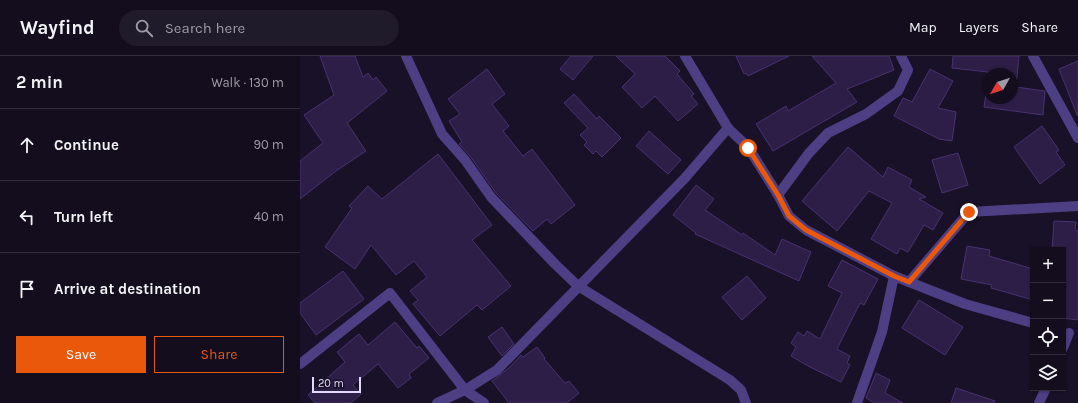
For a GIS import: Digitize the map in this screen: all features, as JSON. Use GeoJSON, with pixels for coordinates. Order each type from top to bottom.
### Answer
{"type":"FeatureCollection","features":[{"type":"Feature","properties":{"kind":"street"},"geometry":{"type":"LineString","coordinates":[[406,56],[442,134],[465,160],[491,197],[555,264],[578,286],[730,380],[741,390],[746,403]]}},
{"type":"Feature","properties":{"kind":"street"},"geometry":{"type":"LineString","coordinates":[[685,56],[728,128],[748,148],[778,195],[789,216],[806,230],[894,276],[965,304],[1030,322]]}},
{"type":"Feature","properties":{"kind":"street"},"geometry":{"type":"LineString","coordinates":[[778,195],[809,153],[828,133],[866,114],[898,92],[908,70],[901,56]]}},
{"type":"Feature","properties":{"kind":"street"},"geometry":{"type":"LineString","coordinates":[[1033,56],[1078,138]]}},
{"type":"Feature","properties":{"kind":"street"},"geometry":{"type":"LineString","coordinates":[[437,403],[465,390],[497,370],[685,178],[728,128]]}},
{"type":"Feature","properties":{"kind":"street"},"geometry":{"type":"LineString","coordinates":[[909,282],[969,212],[1078,206]]}},
{"type":"Feature","properties":{"kind":"street"},"geometry":{"type":"LineString","coordinates":[[857,403],[882,332],[894,276]]}},
{"type":"Feature","properties":{"kind":"street"},"geometry":{"type":"LineString","coordinates":[[300,364],[390,293],[465,390],[484,403]]}},
{"type":"Feature","properties":{"kind":"street"},"geometry":{"type":"LineString","coordinates":[[1039,403],[1045,391]]}},
{"type":"Feature","properties":{"kind":"building"},"geometry":{"type":"Polygon","coordinates":[[[320,56],[355,56],[363,77],[368,73],[373,80],[376,77],[387,91],[347,123],[366,151],[336,171],[300,199],[300,161],[323,143],[304,115],[334,95],[320,56]]]}},
{"type":"Feature","properties":{"kind":"building"},"geometry":{"type":"Polygon","coordinates":[[[571,56],[593,56],[573,80],[560,69],[571,56]]]}},
{"type":"Feature","properties":{"kind":"building"},"geometry":{"type":"Polygon","coordinates":[[[616,56],[665,56],[680,71],[677,74],[694,94],[691,96],[698,104],[678,121],[655,96],[642,108],[622,87],[635,74],[616,56]]]}},
{"type":"Feature","properties":{"kind":"building"},"geometry":{"type":"Polygon","coordinates":[[[736,56],[789,56],[748,76],[746,73],[744,74],[736,56]]]}},
{"type":"Feature","properties":{"kind":"building"},"geometry":{"type":"Polygon","coordinates":[[[812,56],[889,56],[894,70],[847,89],[857,102],[773,151],[756,124],[786,106],[788,111],[836,83],[812,56]]]}},
{"type":"Feature","properties":{"kind":"building"},"geometry":{"type":"Polygon","coordinates":[[[953,56],[1019,56],[1018,68],[982,68],[982,71],[952,68],[953,56]]]}},
{"type":"Feature","properties":{"kind":"building"},"geometry":{"type":"Polygon","coordinates":[[[1078,61],[1078,115],[1077,115],[1059,69],[1078,61]]]}},
{"type":"Feature","properties":{"kind":"building"},"geometry":{"type":"Polygon","coordinates":[[[487,69],[505,94],[492,104],[509,126],[503,131],[523,156],[532,149],[575,205],[551,224],[547,219],[533,231],[496,193],[470,156],[459,144],[462,142],[449,121],[460,114],[448,99],[487,69]]]}},
{"type":"Feature","properties":{"kind":"building"},"geometry":{"type":"Polygon","coordinates":[[[930,69],[953,81],[938,108],[956,112],[952,141],[939,139],[894,116],[903,98],[912,102],[930,69]]]}},
{"type":"Feature","properties":{"kind":"building"},"geometry":{"type":"Polygon","coordinates":[[[1018,87],[1045,91],[1043,115],[984,107],[984,104],[1018,104],[1018,87]]]}},
{"type":"Feature","properties":{"kind":"building"},"geometry":{"type":"Polygon","coordinates":[[[574,94],[597,119],[599,116],[621,138],[602,157],[596,151],[593,154],[584,145],[587,142],[580,135],[588,128],[564,103],[574,94]]]}},
{"type":"Feature","properties":{"kind":"building"},"geometry":{"type":"Polygon","coordinates":[[[1042,126],[1059,150],[1056,152],[1065,165],[1040,184],[1014,147],[1042,126]]]}},
{"type":"Feature","properties":{"kind":"building"},"geometry":{"type":"Polygon","coordinates":[[[649,131],[681,160],[668,174],[636,146],[649,131]]]}},
{"type":"Feature","properties":{"kind":"building"},"geometry":{"type":"Polygon","coordinates":[[[848,147],[883,177],[888,167],[912,180],[909,187],[926,197],[919,199],[943,213],[933,230],[924,225],[908,252],[900,248],[897,254],[871,239],[892,203],[869,191],[837,231],[802,201],[848,147]]]}},
{"type":"Feature","properties":{"kind":"building"},"geometry":{"type":"Polygon","coordinates":[[[958,153],[968,185],[942,193],[932,160],[958,153]]]}},
{"type":"Feature","properties":{"kind":"building"},"geometry":{"type":"Polygon","coordinates":[[[438,154],[492,225],[472,240],[511,286],[482,310],[477,305],[440,336],[413,304],[418,300],[410,291],[427,277],[414,261],[396,275],[371,245],[355,269],[325,247],[352,208],[349,206],[368,186],[382,199],[438,154]]]}},
{"type":"Feature","properties":{"kind":"building"},"geometry":{"type":"Polygon","coordinates":[[[696,185],[714,199],[705,210],[742,235],[743,233],[775,255],[782,239],[811,252],[799,281],[695,234],[696,233],[673,215],[696,185]]]}},
{"type":"Feature","properties":{"kind":"building"},"geometry":{"type":"Polygon","coordinates":[[[1054,221],[1076,222],[1075,230],[1078,231],[1078,320],[1066,318],[1066,247],[1052,247],[1054,221]]]}},
{"type":"Feature","properties":{"kind":"building"},"geometry":{"type":"Polygon","coordinates":[[[967,246],[990,250],[989,256],[1030,268],[1030,299],[991,288],[992,285],[961,279],[967,246]]]}},
{"type":"Feature","properties":{"kind":"building"},"geometry":{"type":"Polygon","coordinates":[[[842,260],[878,279],[864,305],[860,303],[837,349],[850,356],[847,363],[850,365],[841,382],[791,356],[796,347],[791,343],[798,332],[804,336],[807,331],[820,339],[842,293],[828,286],[842,260]]]}},
{"type":"Feature","properties":{"kind":"building"},"geometry":{"type":"Polygon","coordinates":[[[343,271],[364,299],[316,335],[300,313],[300,303],[343,271]]]}},
{"type":"Feature","properties":{"kind":"building"},"geometry":{"type":"Polygon","coordinates":[[[747,276],[766,298],[742,320],[722,297],[747,276]]]}},
{"type":"Feature","properties":{"kind":"building"},"geometry":{"type":"Polygon","coordinates":[[[919,300],[963,327],[945,355],[902,328],[919,300]]]}},
{"type":"Feature","properties":{"kind":"building"},"geometry":{"type":"Polygon","coordinates":[[[395,322],[417,348],[419,346],[429,358],[409,374],[411,378],[398,388],[378,364],[353,385],[361,394],[351,403],[315,403],[308,395],[345,362],[337,352],[359,334],[368,345],[395,322]]]}},
{"type":"Feature","properties":{"kind":"building"},"geometry":{"type":"Polygon","coordinates":[[[502,327],[514,344],[502,356],[488,337],[502,327]]]}},
{"type":"Feature","properties":{"kind":"building"},"geometry":{"type":"Polygon","coordinates":[[[537,347],[545,358],[544,359],[565,383],[569,381],[579,393],[567,403],[509,403],[492,381],[510,367],[521,355],[523,357],[537,347]]]}},
{"type":"Feature","properties":{"kind":"building"},"geometry":{"type":"Polygon","coordinates":[[[876,373],[890,380],[885,393],[903,403],[874,403],[866,398],[876,373]]]}},
{"type":"Feature","properties":{"kind":"building"},"geometry":{"type":"Polygon","coordinates":[[[956,388],[995,401],[994,403],[951,403],[956,388]]]}},
{"type":"Feature","properties":{"kind":"route"},"geometry":{"type":"LineString","coordinates":[[748,148],[778,195],[789,216],[806,230],[894,276],[909,282],[969,212]]}}]}
